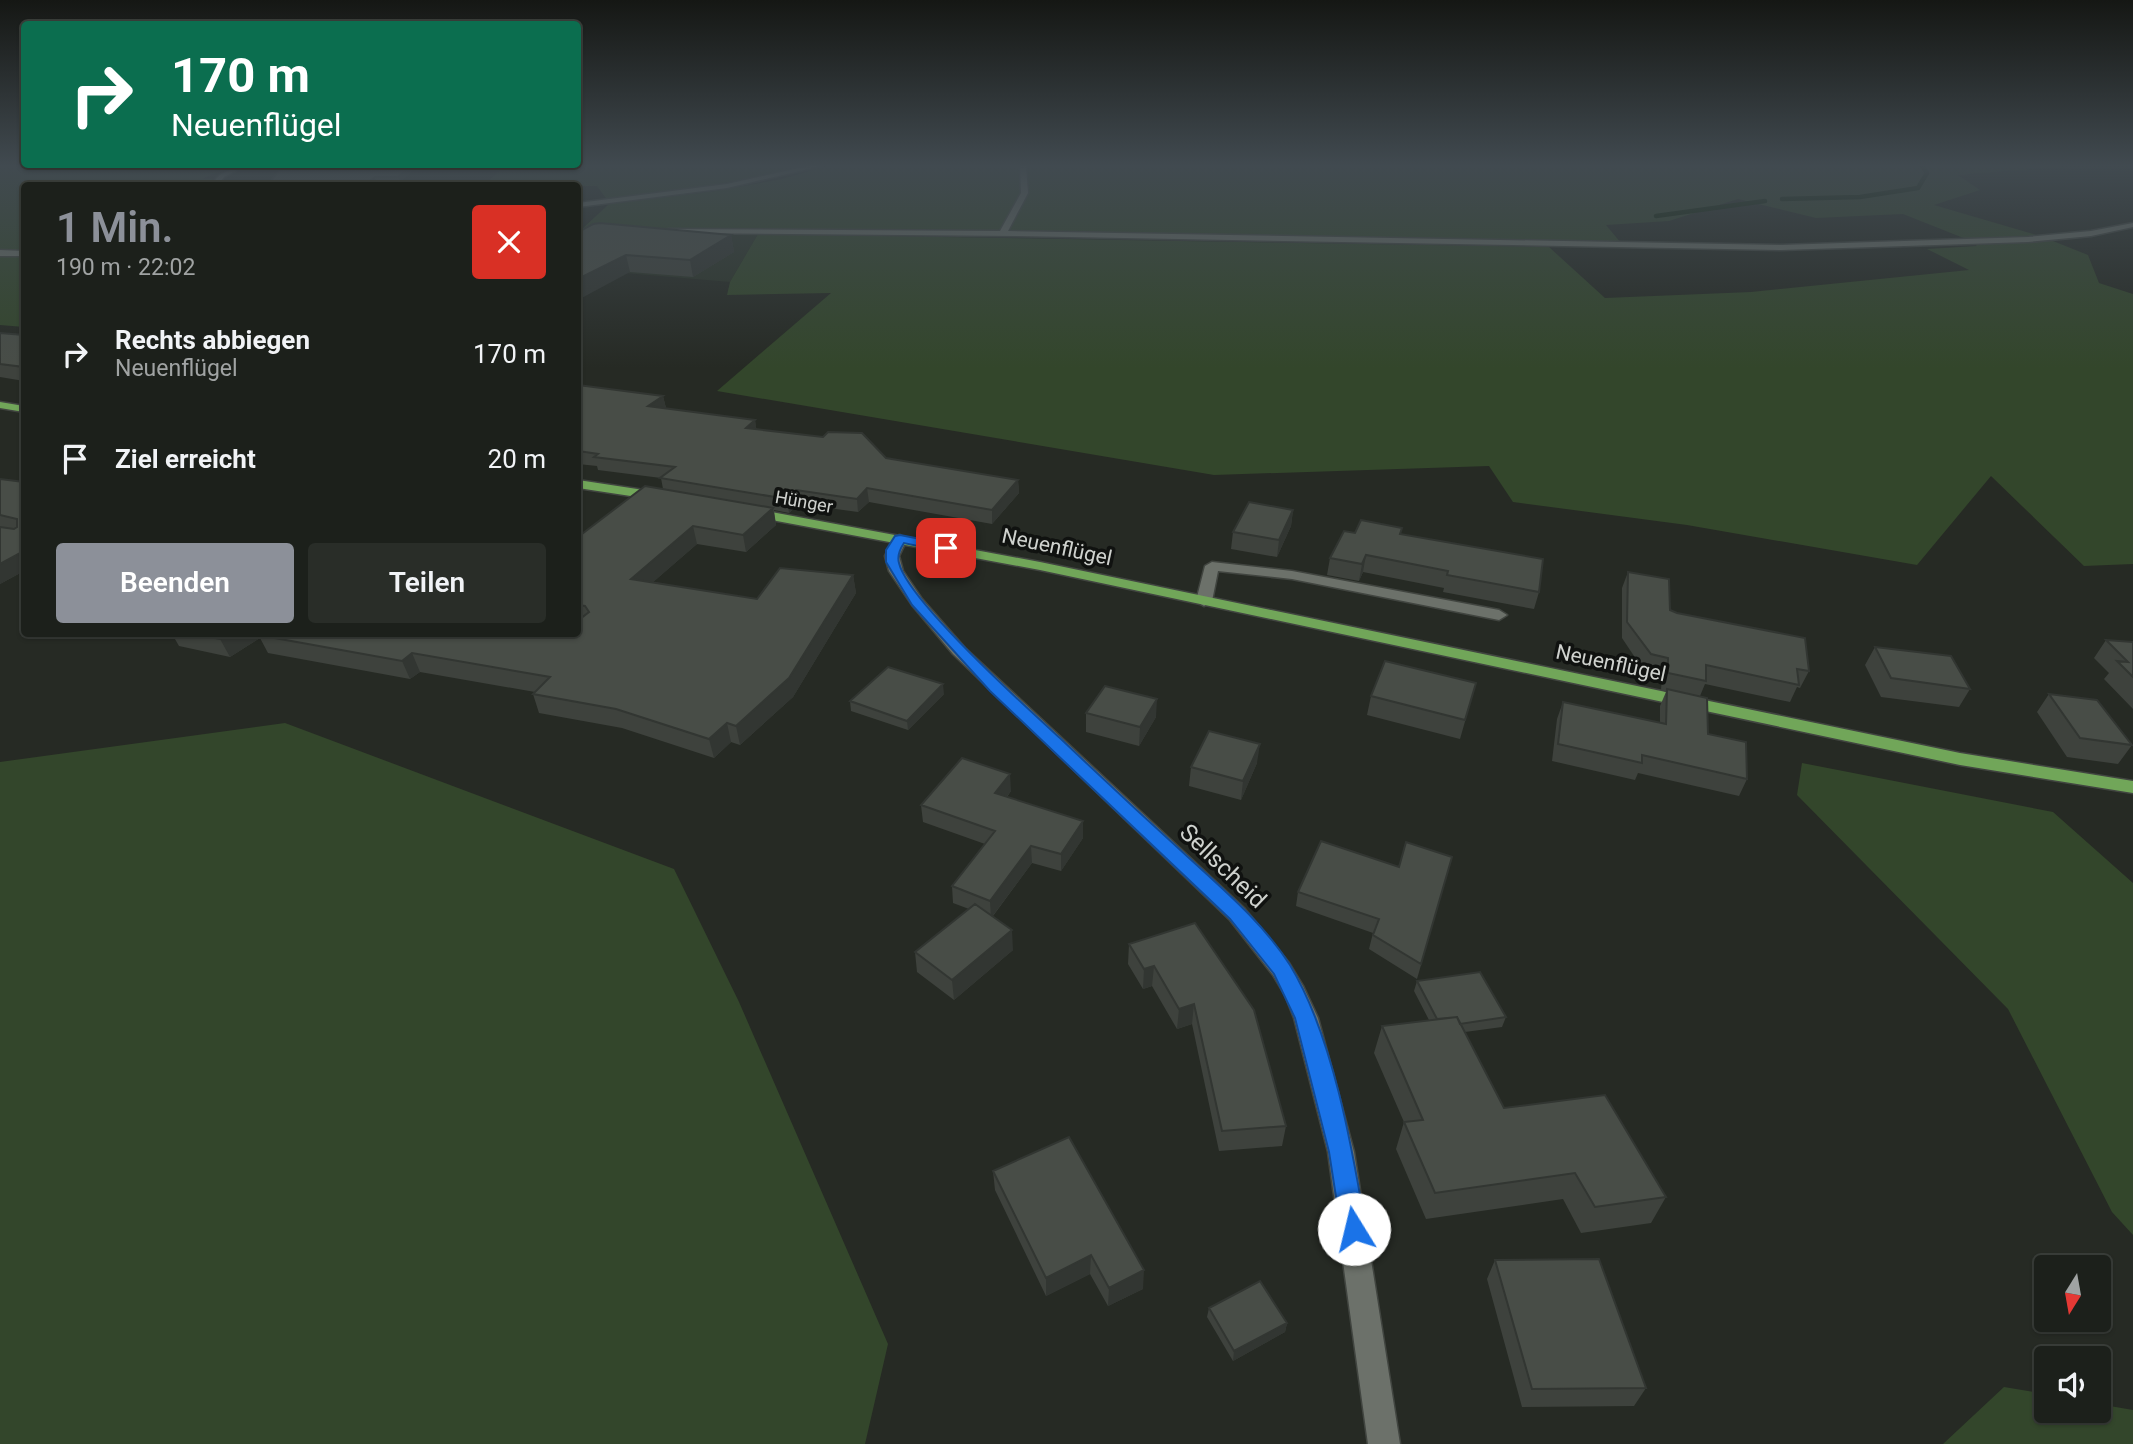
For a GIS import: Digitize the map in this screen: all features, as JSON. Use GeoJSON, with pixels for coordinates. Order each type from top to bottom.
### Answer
{"type":"FeatureCollection","features":[{"type":"Feature","properties":{"kind":"main road"},"geometry":{"type":"LineString","coordinates":[[1,406],[21,409]]}},
{"type":"Feature","properties":{"kind":"main road"},"geometry":{"type":"LineString","coordinates":[[581,484],[676,499]]}},
{"type":"Feature","properties":{"kind":"main road","name":"Hünger"},"geometry":{"type":"LineString","coordinates":[[738,509],[900,538]]}},
{"type":"Feature","properties":{"kind":"main road","name":"Neuenflügel"},"geometry":{"type":"LineString","coordinates":[[900,538],[1947,757],[2133,787]]}},
{"type":"Feature","properties":{"kind":"street"},"geometry":{"type":"LineString","coordinates":[[897,233],[1663,247],[1926,245],[2090,233]]}},
{"type":"Feature","properties":{"kind":"street"},"geometry":{"type":"LineString","coordinates":[[0,253],[21,254]]}},
{"type":"Feature","properties":{"kind":"street","name":"Sellscheid"},"geometry":{"type":"LineString","coordinates":[[900,538],[892,556],[896,571],[937,625],[996,688],[1237,914],[1265,946],[1295,992],[1306,1018],[1341,1152],[1384,1444]]}},
{"type":"Feature","properties":{"kind":"street"},"geometry":{"type":"LineString","coordinates":[[1204,601],[1212,566],[1292,575],[1499,615]]}},
{"type":"Feature","properties":{"kind":"shaded area"},"geometry":{"type":"Polygon","coordinates":[[[758,234],[730,282],[581,269],[581,235],[758,234]]]}},
{"type":"Feature","properties":{"kind":"green space"},"geometry":{"type":"Polygon","coordinates":[[[0,233],[21,233],[21,327],[0,325],[0,233]]]}},
{"type":"Feature","properties":{"kind":"green space"},"geometry":{"type":"Polygon","coordinates":[[[1040,233],[1613,233],[1621,243],[1040,233]]]}},
{"type":"Feature","properties":{"kind":"green space"},"geometry":{"type":"Polygon","coordinates":[[[1952,233],[2031,233],[2043,237],[2088,255],[2099,283],[2133,294],[2133,564],[2084,566],[1991,476],[1917,565],[1687,525],[1513,502],[1489,466],[1214,475],[717,391],[831,293],[727,295],[730,282],[758,234],[1549,247],[1605,298],[1751,292],[1969,270],[1927,249],[1977,246],[1952,233]]]}},
{"type":"Feature","properties":{"kind":"green space"},"geometry":{"type":"Polygon","coordinates":[[[285,723],[674,869],[739,1002],[888,1344],[865,1444],[0,1444],[0,762],[285,723]]]}},
{"type":"Feature","properties":{"kind":"green space"},"geometry":{"type":"Polygon","coordinates":[[[1802,763],[2053,812],[2133,883],[2133,1235],[2112,1212],[2008,1009],[1797,795],[1802,763]]]}},
{"type":"Feature","properties":{"kind":"green space"},"geometry":{"type":"Polygon","coordinates":[[[2004,1387],[2034,1392],[2034,1423],[2111,1423],[2111,1406],[2133,1410],[2133,1444],[1943,1444],[2004,1387]]]}},
{"type":"Feature","properties":{"kind":"building"},"geometry":{"type":"Polygon","coordinates":[[[581,233],[731,235],[690,260],[626,255],[581,278],[581,233]]]}},
{"type":"Feature","properties":{"kind":"building"},"geometry":{"type":"Polygon","coordinates":[[[0,333],[21,335],[21,367],[0,364],[0,333]]]}},
{"type":"Feature","properties":{"kind":"building"},"geometry":{"type":"Polygon","coordinates":[[[581,385],[663,396],[648,406],[755,420],[746,428],[823,437],[828,432],[862,433],[886,458],[1018,480],[992,510],[867,488],[857,499],[796,490],[787,499],[660,478],[675,467],[594,457],[598,454],[581,451],[581,385]]]}},
{"type":"Feature","properties":{"kind":"building"},"geometry":{"type":"Polygon","coordinates":[[[0,479],[21,482],[21,553],[0,564],[0,527],[14,529],[17,527],[17,519],[0,515],[0,479]]]}},
{"type":"Feature","properties":{"kind":"building"},"geometry":{"type":"Polygon","coordinates":[[[645,486],[773,508],[743,535],[693,526],[631,579],[757,599],[780,568],[853,575],[789,678],[736,726],[727,723],[709,739],[616,709],[533,694],[550,677],[412,653],[402,661],[269,637],[581,637],[581,618],[589,612],[581,605],[581,535],[645,486]]]}},
{"type":"Feature","properties":{"kind":"building"},"geometry":{"type":"Polygon","coordinates":[[[1249,502],[1293,510],[1279,540],[1233,532],[1249,502]]]}},
{"type":"Feature","properties":{"kind":"building"},"geometry":{"type":"Polygon","coordinates":[[[1361,520],[1402,528],[1400,534],[1543,559],[1539,592],[1447,575],[1448,571],[1366,555],[1362,564],[1330,558],[1344,531],[1355,533],[1361,520]]]}},
{"type":"Feature","properties":{"kind":"building"},"geometry":{"type":"Polygon","coordinates":[[[1628,572],[1669,579],[1670,610],[1677,613],[1805,638],[1809,671],[1797,669],[1799,685],[1706,665],[1706,681],[1668,673],[1668,658],[1651,654],[1627,622],[1628,572]]]}},
{"type":"Feature","properties":{"kind":"building"},"geometry":{"type":"Polygon","coordinates":[[[2106,640],[2133,642],[2133,677],[2117,661],[2128,662],[2106,640]]]}},
{"type":"Feature","properties":{"kind":"building"},"geometry":{"type":"Polygon","coordinates":[[[1875,647],[1951,656],[1970,689],[1891,678],[1875,647]]]}},
{"type":"Feature","properties":{"kind":"building"},"geometry":{"type":"Polygon","coordinates":[[[1385,661],[1476,683],[1465,720],[1371,696],[1385,661]]]}},
{"type":"Feature","properties":{"kind":"building"},"geometry":{"type":"Polygon","coordinates":[[[888,667],[943,684],[907,721],[850,701],[888,667]]]}},
{"type":"Feature","properties":{"kind":"building"},"geometry":{"type":"Polygon","coordinates":[[[1105,686],[1157,699],[1140,727],[1086,713],[1105,686]]]}},
{"type":"Feature","properties":{"kind":"building"},"geometry":{"type":"Polygon","coordinates":[[[1667,689],[1707,698],[1708,734],[1746,742],[1747,779],[1642,755],[1642,763],[1558,744],[1563,702],[1666,724],[1667,689]]]}},
{"type":"Feature","properties":{"kind":"building"},"geometry":{"type":"Polygon","coordinates":[[[2049,694],[2097,700],[2132,745],[2080,738],[2049,694]]]}},
{"type":"Feature","properties":{"kind":"building"},"geometry":{"type":"Polygon","coordinates":[[[1209,731],[1260,744],[1243,781],[1191,767],[1209,731]]]}},
{"type":"Feature","properties":{"kind":"building"},"geometry":{"type":"Polygon","coordinates":[[[962,758],[1010,774],[995,793],[1083,821],[1061,854],[1031,846],[990,901],[952,886],[995,831],[921,805],[962,758]]]}},
{"type":"Feature","properties":{"kind":"building"},"geometry":{"type":"Polygon","coordinates":[[[1321,841],[1399,867],[1406,842],[1452,857],[1421,964],[1373,935],[1379,919],[1298,892],[1321,841]]]}},
{"type":"Feature","properties":{"kind":"building"},"geometry":{"type":"Polygon","coordinates":[[[975,904],[1012,930],[952,980],[915,952],[975,904]]]}},
{"type":"Feature","properties":{"kind":"building"},"geometry":{"type":"Polygon","coordinates":[[[1195,923],[1254,1010],[1286,1126],[1222,1131],[1194,1004],[1179,1009],[1154,966],[1144,969],[1129,944],[1195,923]]]}},
{"type":"Feature","properties":{"kind":"building"},"geometry":{"type":"Polygon","coordinates":[[[1480,972],[1506,1017],[1460,1024],[1457,1017],[1437,1019],[1417,981],[1480,972]]]}},
{"type":"Feature","properties":{"kind":"building"},"geometry":{"type":"Polygon","coordinates":[[[1457,1017],[1504,1108],[1605,1095],[1666,1197],[1595,1207],[1575,1173],[1435,1193],[1404,1122],[1423,1120],[1382,1026],[1457,1017]]]}},
{"type":"Feature","properties":{"kind":"building"},"geometry":{"type":"Polygon","coordinates":[[[1069,1137],[1144,1270],[1109,1288],[1091,1255],[1046,1278],[993,1171],[1069,1137]]]}},
{"type":"Feature","properties":{"kind":"building"},"geometry":{"type":"Polygon","coordinates":[[[1599,1259],[1646,1388],[1532,1389],[1495,1260],[1599,1259]]]}},
{"type":"Feature","properties":{"kind":"building"},"geometry":{"type":"Polygon","coordinates":[[[1260,1281],[1287,1323],[1234,1351],[1209,1308],[1260,1281]]]}},
{"type":"Feature","properties":{"kind":"route"},"geometry":{"type":"LineString","coordinates":[[946,548],[900,538],[893,550],[892,562],[896,571],[917,602],[959,651],[996,688],[1237,914],[1282,969],[1306,1018],[1341,1152],[1354,1229]]}}]}
